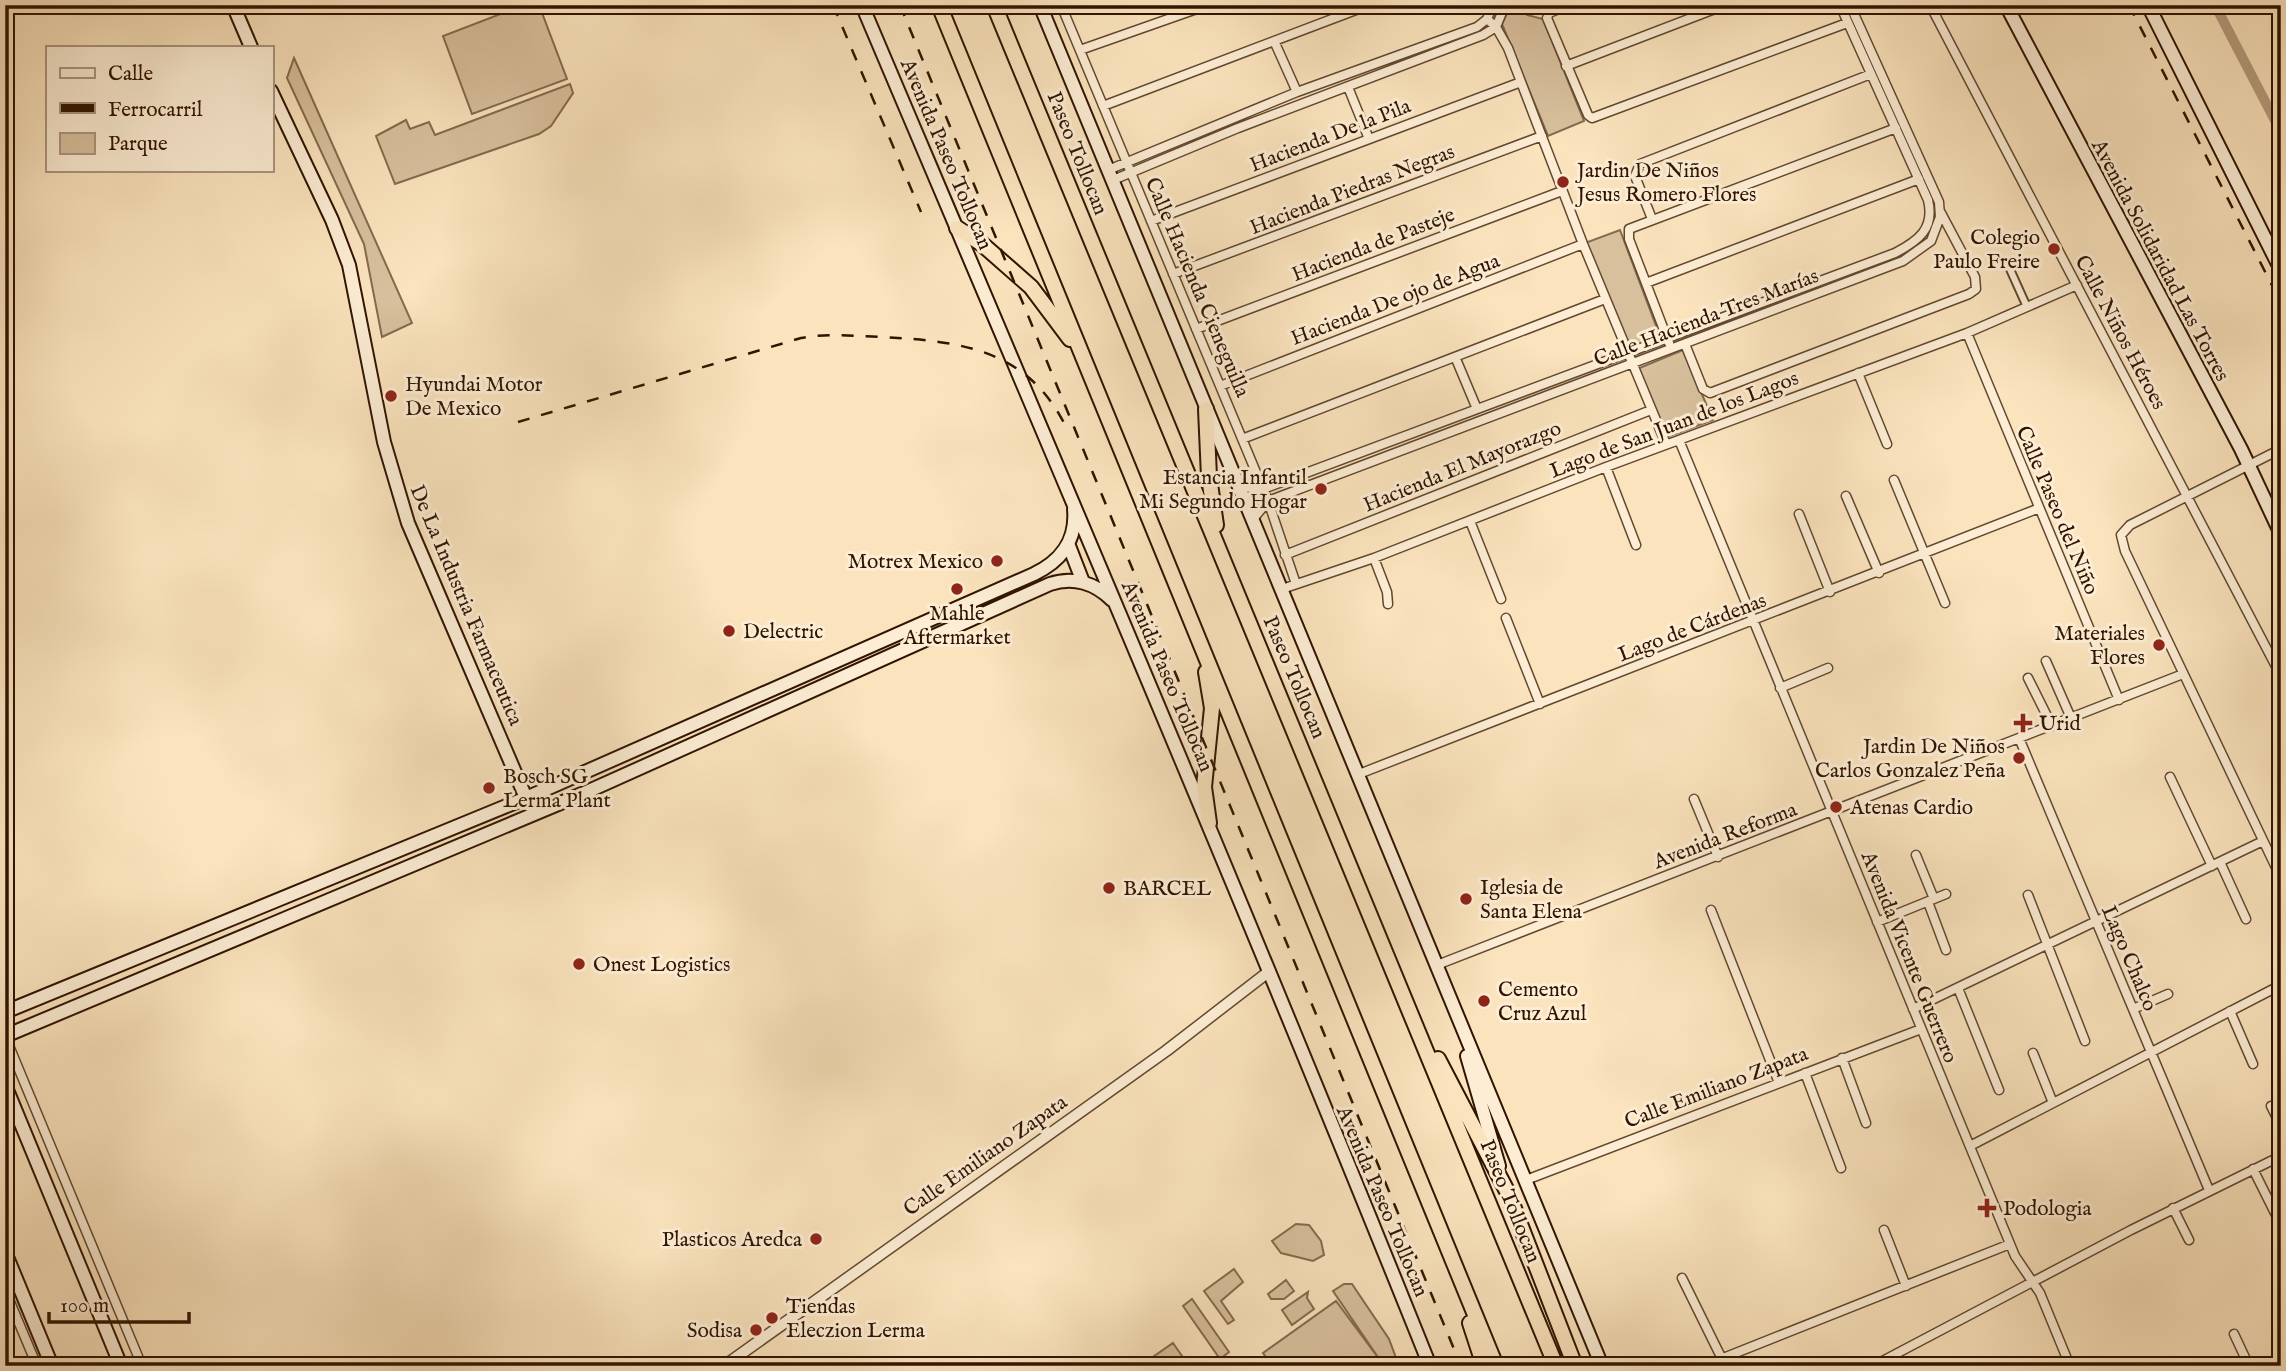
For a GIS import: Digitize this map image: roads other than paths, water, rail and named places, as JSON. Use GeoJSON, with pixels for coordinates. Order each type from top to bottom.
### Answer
{"type":"FeatureCollection","features":[{"type":"Feature","properties":{"kind":"highway"},"geometry":{"type":"LineString","coordinates":[[939,5],[1205,649],[1496,1366]]}},
{"type":"Feature","properties":{"kind":"highway","name":"Paseo Tollocan"},"geometry":{"type":"LineString","coordinates":[[994,5],[1556,1366]]}},
{"type":"Feature","properties":{"kind":"highway"},"geometry":{"type":"LineString","coordinates":[[957,228],[982,244],[1031,287],[1084,357]]}},
{"type":"Feature","properties":{"kind":"highway"},"geometry":{"type":"LineString","coordinates":[[1206,409],[1210,489],[1221,554]]}},
{"type":"Feature","properties":{"kind":"highway"},"geometry":{"type":"LineString","coordinates":[[1205,649],[1203,663],[1212,708],[1204,787],[1209,823]]}},
{"type":"Feature","properties":{"kind":"highway"},"geometry":{"type":"LineString","coordinates":[[1426,1049],[1437,1058],[1454,1085],[1508,1193],[1575,1366]]}},
{"type":"Feature","properties":{"kind":"highway"},"geometry":{"type":"LineString","coordinates":[[1466,1290],[1468,1318],[1484,1366]]}},
{"type":"Feature","properties":{"kind":"main road"},"geometry":{"type":"LineString","coordinates":[[233,5],[251,46]]}},
{"type":"Feature","properties":{"kind":"main road","name":"Avenida Paseo Tollocan"},"geometry":{"type":"LineString","coordinates":[[862,5],[1209,823],[1267,973],[1430,1366]]}},
{"type":"Feature","properties":{"kind":"main road"},"geometry":{"type":"LineString","coordinates":[[1040,5],[1602,1366]]}},
{"type":"Feature","properties":{"kind":"main road","name":"Avenida Solidaridad Las Torres"},"geometry":{"type":"LineString","coordinates":[[2006,5],[2249,466],[2281,534]]}},
{"type":"Feature","properties":{"kind":"main road"},"geometry":{"type":"LineString","coordinates":[[2015,5],[2045,83]]}},
{"type":"Feature","properties":{"kind":"main road"},"geometry":{"type":"LineString","coordinates":[[2148,5],[2281,270]]}},
{"type":"Feature","properties":{"kind":"main road","name":"De La Industria Farmaceutica"},"geometry":{"type":"LineString","coordinates":[[273,95],[332,220],[349,265],[384,442],[408,523],[533,815]]}},
{"type":"Feature","properties":{"kind":"main road"},"geometry":{"type":"LineString","coordinates":[[1074,506],[1069,546],[1083,582]]}},
{"type":"Feature","properties":{"kind":"main road"},"geometry":{"type":"LineString","coordinates":[[5,1012],[526,798],[970,604],[1047,568],[1069,546]]}},
{"type":"Feature","properties":{"kind":"main road"},"geometry":{"type":"LineString","coordinates":[[5,1036],[533,815],[1050,584],[1070,580],[1083,582],[1103,591],[1119,609]]}},
{"type":"Feature","properties":{"kind":"main road"},"geometry":{"type":"LineString","coordinates":[[1460,1025],[1468,1063],[1508,1193]]}},
{"type":"Feature","properties":{"kind":"main road"},"geometry":{"type":"LineString","coordinates":[[5,1085],[121,1366]]}},
{"type":"Feature","properties":{"kind":"main road"},"geometry":{"type":"LineString","coordinates":[[5,1252],[52,1366]]}},
{"type":"Feature","properties":{"kind":"street","name":"Calle Hacienda Cieneguilla"},"geometry":{"type":"LineString","coordinates":[[1061,5],[1268,501],[1296,584]]}},
{"type":"Feature","properties":{"kind":"street"},"geometry":{"type":"LineString","coordinates":[[1080,50],[1208,5]]}},
{"type":"Feature","properties":{"kind":"street"},"geometry":{"type":"LineString","coordinates":[[1103,106],[1275,43],[1369,5]]}},
{"type":"Feature","properties":{"kind":"street"},"geometry":{"type":"LineString","coordinates":[[1110,175],[1127,162],[1297,92],[1477,27],[1487,19],[1493,5]]}},
{"type":"Feature","properties":{"kind":"street"},"geometry":{"type":"LineString","coordinates":[[1110,175],[1131,172],[1496,27],[1505,5]]}},
{"type":"Feature","properties":{"kind":"street"},"geometry":{"type":"LineString","coordinates":[[1569,5],[1549,13],[1548,23],[1588,115],[1596,117],[1847,23]]}},
{"type":"Feature","properties":{"kind":"street"},"geometry":{"type":"LineString","coordinates":[[1566,66],[1725,5]]}},
{"type":"Feature","properties":{"kind":"street","name":"Calle Hacienda Tres Marías"},"geometry":{"type":"LineString","coordinates":[[1254,518],[1268,501],[1913,256],[1931,242],[1940,211],[1935,188],[1840,5]]}},
{"type":"Feature","properties":{"kind":"street","name":"Calle Hacienda Tres Marías"},"geometry":{"type":"LineString","coordinates":[[1241,487],[1263,489],[1667,339],[1912,244],[1927,229],[1930,215],[1928,200],[1871,74],[1850,5]]}},
{"type":"Feature","properties":{"kind":"street","name":"Calle Niños Héroes"},"geometry":{"type":"LineString","coordinates":[[1930,5],[2281,676]]}},
{"type":"Feature","properties":{"kind":"street"},"geometry":{"type":"LineString","coordinates":[[1487,19],[1496,27],[1521,82],[1631,364],[1666,444]]}},
{"type":"Feature","properties":{"kind":"street"},"geometry":{"type":"LineString","coordinates":[[1275,43],[1297,92]]}},
{"type":"Feature","properties":{"kind":"street"},"geometry":{"type":"LineString","coordinates":[[1387,60],[1393,70]]}},
{"type":"Feature","properties":{"kind":"street"},"geometry":{"type":"LineString","coordinates":[[1652,219],[1636,176],[1638,167],[1645,161],[1871,74]]}},
{"type":"Feature","properties":{"kind":"street","name":"Hacienda De la Pila"},"geometry":{"type":"LineString","coordinates":[[1151,221],[1521,82]]}},
{"type":"Feature","properties":{"kind":"street"},"geometry":{"type":"LineString","coordinates":[[1348,87],[1369,139]]}},
{"type":"Feature","properties":{"kind":"street"},"geometry":{"type":"LineString","coordinates":[[1234,118],[1238,128]]}},
{"type":"Feature","properties":{"kind":"street"},"geometry":{"type":"LineString","coordinates":[[1672,349],[1629,239],[1631,227],[1896,128]]}},
{"type":"Feature","properties":{"kind":"street","name":"Hacienda Piedras Negras"},"geometry":{"type":"LineString","coordinates":[[1173,274],[1542,136]]}},
{"type":"Feature","properties":{"kind":"street"},"geometry":{"type":"LineString","coordinates":[[1909,156],[1918,152]]}},
{"type":"Feature","properties":{"kind":"street"},"geometry":{"type":"LineString","coordinates":[[1646,284],[1919,179]]}},
{"type":"Feature","properties":{"kind":"street","name":"Hacienda de Pasteje"},"geometry":{"type":"LineString","coordinates":[[1196,329],[1562,191]]}},
{"type":"Feature","properties":{"kind":"street"},"geometry":{"type":"LineString","coordinates":[[1685,344],[1703,389],[1713,393],[1976,289],[1975,276],[1940,211]]}},
{"type":"Feature","properties":{"kind":"street","name":"Hacienda De ojo de Agua"},"geometry":{"type":"LineString","coordinates":[[1220,386],[1583,244]]}},
{"type":"Feature","properties":{"kind":"street"},"geometry":{"type":"LineString","coordinates":[[2009,267],[2027,307]]}},
{"type":"Feature","properties":{"kind":"street","name":"Lago de San Juan de los Lagos"},"geometry":{"type":"LineString","coordinates":[[1282,589],[1374,558],[1666,444],[1967,333],[2077,285]]}},
{"type":"Feature","properties":{"kind":"street"},"geometry":{"type":"LineString","coordinates":[[1242,439],[1456,359],[1605,299]]}},
{"type":"Feature","properties":{"kind":"street","name":"Calle Paseo del Niño"},"geometry":{"type":"LineString","coordinates":[[1967,333],[2119,700]]}},
{"type":"Feature","properties":{"kind":"street"},"geometry":{"type":"LineString","coordinates":[[1456,359],[1477,410]]}},
{"type":"Feature","properties":{"kind":"street"},"geometry":{"type":"LineString","coordinates":[[1858,373],[1886,444]]}},
{"type":"Feature","properties":{"kind":"street"},"geometry":{"type":"LineString","coordinates":[[1532,388],[1537,400]]}},
{"type":"Feature","properties":{"kind":"street","name":"Hacienda El Mayorazgo"},"geometry":{"type":"LineString","coordinates":[[1285,555],[1651,410]]}},
{"type":"Feature","properties":{"kind":"street"},"geometry":{"type":"LineString","coordinates":[[1397,439],[1401,451]]}},
{"type":"Feature","properties":{"kind":"street","name":"Avenida Vicente Guerrero"},"geometry":{"type":"LineString","coordinates":[[1679,440],[2010,1244],[2020,1266],[2034,1284],[2070,1366]]}},
{"type":"Feature","properties":{"kind":"street"},"geometry":{"type":"LineString","coordinates":[[2280,874],[2183,674],[2121,536],[2130,525],[2281,449]]}},
{"type":"Feature","properties":{"kind":"street"},"geometry":{"type":"LineString","coordinates":[[1606,467],[1636,545]]}},
{"type":"Feature","properties":{"kind":"street"},"geometry":{"type":"LineString","coordinates":[[1894,480],[1945,603]]}},
{"type":"Feature","properties":{"kind":"street"},"geometry":{"type":"LineString","coordinates":[[1846,496],[1879,573]]}},
{"type":"Feature","properties":{"kind":"street","name":"Lago de Cárdenas"},"geometry":{"type":"LineString","coordinates":[[1359,775],[2038,509]]}},
{"type":"Feature","properties":{"kind":"street"},"geometry":{"type":"LineString","coordinates":[[1799,514],[1830,592]]}},
{"type":"Feature","properties":{"kind":"street"},"geometry":{"type":"LineString","coordinates":[[1470,521],[1500,599]]}},
{"type":"Feature","properties":{"kind":"street"},"geometry":{"type":"LineString","coordinates":[[1374,558],[1387,592],[1388,604]]}},
{"type":"Feature","properties":{"kind":"street"},"geometry":{"type":"LineString","coordinates":[[970,604],[976,617]]}},
{"type":"Feature","properties":{"kind":"street"},"geometry":{"type":"LineString","coordinates":[[1506,618],[1540,704]]}},
{"type":"Feature","properties":{"kind":"street"},"geometry":{"type":"LineString","coordinates":[[902,633],[908,646]]}},
{"type":"Feature","properties":{"kind":"street"},"geometry":{"type":"LineString","coordinates":[[2046,661],[2071,718]]}},
{"type":"Feature","properties":{"kind":"street"},"geometry":{"type":"LineString","coordinates":[[1780,688],[1828,668]]}},
{"type":"Feature","properties":{"kind":"street","name":"Avenida Reforma"},"geometry":{"type":"LineString","coordinates":[[1437,965],[2183,674]]}},
{"type":"Feature","properties":{"kind":"street"},"geometry":{"type":"LineString","coordinates":[[2028,678],[2052,726]]}},
{"type":"Feature","properties":{"kind":"street"},"geometry":{"type":"LineString","coordinates":[[764,693],[769,708]]}},
{"type":"Feature","properties":{"kind":"street","name":"Lago Chalco"},"geometry":{"type":"LineString","coordinates":[[2020,738],[2208,1190]]}},
{"type":"Feature","properties":{"kind":"street"},"geometry":{"type":"LineString","coordinates":[[2170,777],[2246,919]]}},
{"type":"Feature","properties":{"kind":"street"},"geometry":{"type":"LineString","coordinates":[[1694,799],[1718,857]]}},
{"type":"Feature","properties":{"kind":"street"},"geometry":{"type":"LineString","coordinates":[[1913,1009],[2263,841]]}},
{"type":"Feature","properties":{"kind":"street"},"geometry":{"type":"LineString","coordinates":[[1916,855],[1946,950]]}},
{"type":"Feature","properties":{"kind":"street"},"geometry":{"type":"LineString","coordinates":[[1877,922],[1946,894]]}},
{"type":"Feature","properties":{"kind":"street"},"geometry":{"type":"LineString","coordinates":[[2028,895],[2085,1041]]}},
{"type":"Feature","properties":{"kind":"street"},"geometry":{"type":"LineString","coordinates":[[1711,910],[1779,1083]]}},
{"type":"Feature","properties":{"kind":"street","name":"Calle Emiliano Zapata"},"geometry":{"type":"LineString","coordinates":[[724,1366],[1166,1051],[1267,973]]}},
{"type":"Feature","properties":{"kind":"street"},"geometry":{"type":"LineString","coordinates":[[1970,1146],[2281,985]]}},
{"type":"Feature","properties":{"kind":"street"},"geometry":{"type":"LineString","coordinates":[[1958,988],[1999,1090]]}},
{"type":"Feature","properties":{"kind":"street"},"geometry":{"type":"LineString","coordinates":[[2133,1009],[2168,994]]}},
{"type":"Feature","properties":{"kind":"street"},"geometry":{"type":"LineString","coordinates":[[2230,1011],[2253,1064]]}},
{"type":"Feature","properties":{"kind":"street","name":"Calle Emiliano Zapata"},"geometry":{"type":"LineString","coordinates":[[1526,1180],[1921,1029]]}},
{"type":"Feature","properties":{"kind":"street"},"geometry":{"type":"LineString","coordinates":[[5,1036],[142,1366]]}},
{"type":"Feature","properties":{"kind":"street"},"geometry":{"type":"LineString","coordinates":[[2033,1053],[2053,1103]]}},
{"type":"Feature","properties":{"kind":"street"},"geometry":{"type":"LineString","coordinates":[[1842,1058],[1866,1123]]}},
{"type":"Feature","properties":{"kind":"street"},"geometry":{"type":"LineString","coordinates":[[1805,1073],[1841,1168]]}},
{"type":"Feature","properties":{"kind":"street"},"geometry":{"type":"LineString","coordinates":[[2271,1106],[2281,1126]]}},
{"type":"Feature","properties":{"kind":"street"},"geometry":{"type":"LineString","coordinates":[[1873,1366],[2034,1284],[2173,1208],[2281,1156]]}},
{"type":"Feature","properties":{"kind":"street"},"geometry":{"type":"LineString","coordinates":[[2253,1169],[2281,1225]]}},
{"type":"Feature","properties":{"kind":"street"},"geometry":{"type":"LineString","coordinates":[[2173,1208],[2189,1240]]}},
{"type":"Feature","properties":{"kind":"street"},"geometry":{"type":"LineString","coordinates":[[1884,1230],[1906,1286]]}},
{"type":"Feature","properties":{"kind":"street"},"geometry":{"type":"LineString","coordinates":[[1703,1366],[2010,1244]]}},
{"type":"Feature","properties":{"kind":"street"},"geometry":{"type":"LineString","coordinates":[[1682,1279],[1722,1359]]}},
{"type":"Feature","properties":{"kind":"street"},"geometry":{"type":"LineString","coordinates":[[5,1290],[37,1366]]}},
{"type":"Feature","properties":{"kind":"street"},"geometry":{"type":"LineString","coordinates":[[2234,1334],[2249,1366]]}},
{"type":"Feature","properties":{"kind":"waterway"},"geometry":{"type":"LineString","coordinates":[[2215,5],[2281,132]]}},
{"type":"Feature","properties":{"kind":"railway"},"geometry":{"type":"LineString","coordinates":[[833,5],[921,212]]}},
{"type":"Feature","properties":{"kind":"railway"},"geometry":{"type":"LineString","coordinates":[[900,5],[1461,1366]]}},
{"type":"Feature","properties":{"kind":"railway"},"geometry":{"type":"LineString","coordinates":[[2129,5],[2281,303]]}},
{"type":"Feature","properties":{"kind":"railway"},"geometry":{"type":"LineString","coordinates":[[518,422],[801,338],[842,335],[938,342],[989,354],[1012,365],[1032,381],[1050,401],[1066,427]]}},
{"type":"Feature","properties":{"kind":"place","name":"Jardin De Niños Jesus Romero Flores"},"geometry":{"type":"Point","coordinates":[1563,182]}},
{"type":"Feature","properties":{"kind":"place","name":"Colegio Paulo Freire"},"geometry":{"type":"Point","coordinates":[2054,249]}},
{"type":"Feature","properties":{"kind":"place","name":"Hyundai Motor De Mexico"},"geometry":{"type":"Point","coordinates":[391,396]}},
{"type":"Feature","properties":{"kind":"place","name":"Estancia Infantil Mi Segundo Hogar"},"geometry":{"type":"Point","coordinates":[1321,489]}},
{"type":"Feature","properties":{"kind":"place","name":"Motrex Mexico"},"geometry":{"type":"Point","coordinates":[997,561]}},
{"type":"Feature","properties":{"kind":"place","name":"Mahle Aftermarket"},"geometry":{"type":"Point","coordinates":[957,589]}},
{"type":"Feature","properties":{"kind":"place","name":"Delectric"},"geometry":{"type":"Point","coordinates":[729,631]}},
{"type":"Feature","properties":{"kind":"place","name":"Materiales Flores"},"geometry":{"type":"Point","coordinates":[2159,645]}},
{"type":"Feature","properties":{"kind":"place","name":"Urid"},"geometry":{"type":"Point","coordinates":[2023,723]}},
{"type":"Feature","properties":{"kind":"place","name":"Jardin De Niños Carlos Gonzalez Peña"},"geometry":{"type":"Point","coordinates":[2019,758]}},
{"type":"Feature","properties":{"kind":"place","name":"Bosch SG Lerma Plant"},"geometry":{"type":"Point","coordinates":[489,788]}},
{"type":"Feature","properties":{"kind":"place","name":"Atenas Cardio"},"geometry":{"type":"Point","coordinates":[1836,807]}},
{"type":"Feature","properties":{"kind":"place","name":"BARCEL"},"geometry":{"type":"Point","coordinates":[1109,888]}},
{"type":"Feature","properties":{"kind":"place","name":"Iglesia de Santa Elena"},"geometry":{"type":"Point","coordinates":[1466,899]}},
{"type":"Feature","properties":{"kind":"place","name":"Onest Logistics"},"geometry":{"type":"Point","coordinates":[579,964]}},
{"type":"Feature","properties":{"kind":"place","name":"Cemento Cruz Azul"},"geometry":{"type":"Point","coordinates":[1484,1001]}},
{"type":"Feature","properties":{"kind":"place","name":"Podologia"},"geometry":{"type":"Point","coordinates":[1987,1208]}},
{"type":"Feature","properties":{"kind":"place","name":"Plasticos Aredca"},"geometry":{"type":"Point","coordinates":[816,1239]}},
{"type":"Feature","properties":{"kind":"place","name":"Tiendas Eleczion Lerma"},"geometry":{"type":"Point","coordinates":[772,1318]}},
{"type":"Feature","properties":{"kind":"place","name":"Sodisa"},"geometry":{"type":"Point","coordinates":[756,1330]}}]}
